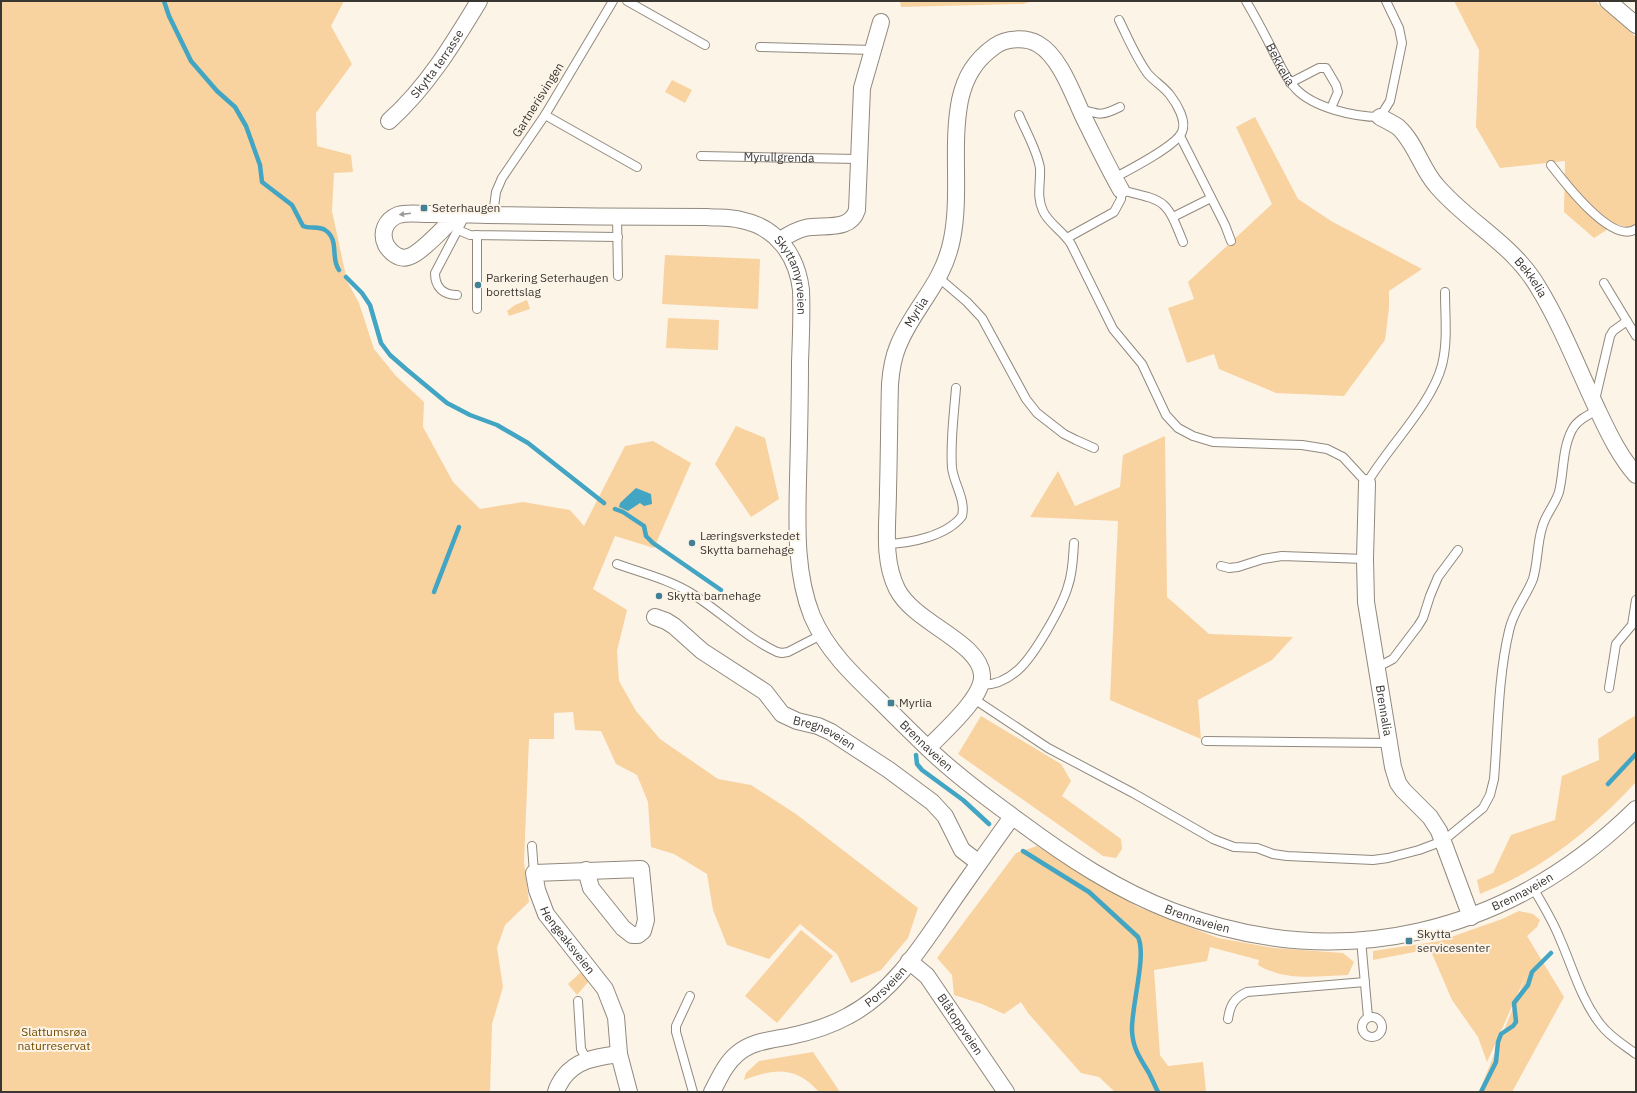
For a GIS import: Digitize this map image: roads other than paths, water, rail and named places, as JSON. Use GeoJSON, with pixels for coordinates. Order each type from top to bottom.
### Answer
{"type":"FeatureCollection","features":[{"type":"Feature","properties":{"kind":"street","name":"Skytta terrasse"},"geometry":{"type":"LineString","coordinates":[[389,121],[425,84],[452,46],[480,1]]}},
{"type":"Feature","properties":{"kind":"street"},"geometry":{"type":"LineString","coordinates":[[1608,1],[1636,25]]}},
{"type":"Feature","properties":{"kind":"street"},"geometry":{"type":"LineString","coordinates":[[780,240],[803,229],[838,226],[852,220],[857,210],[862,88],[881,22]]}},
{"type":"Feature","properties":{"kind":"street","name":"Myrlia"},"geometry":{"type":"LineString","coordinates":[[978,692],[982,675],[980,666],[972,652],[911,608],[900,594],[890,571],[887,544],[890,384],[892,362],[902,336],[939,278],[949,253],[954,223],[957,131],[960,98],[967,76],[978,60],[997,45],[1004,42],[1026,40],[1039,44],[1050,54],[1059,66],[1118,184]]}},
{"type":"Feature","properties":{"kind":"street","name":"Bekkelia"},"geometry":{"type":"LineString","coordinates":[[1380,117],[1393,124],[1403,132],[1429,176],[1444,194],[1522,264],[1546,301],[1596,406],[1624,460],[1636,475]]}},
{"type":"Feature","properties":{"kind":"street","name":"Skyttamyrveien"},"geometry":{"type":"LineString","coordinates":[[462,214],[740,219],[764,228],[780,240],[793,261],[798,274],[801,290],[798,509],[799,557],[806,599],[813,618],[822,635]]}},
{"type":"Feature","properties":{"kind":"street","name":"Brennalia"},"geometry":{"type":"LineString","coordinates":[[1367,483],[1365,559],[1366,609],[1393,768],[1398,783],[1430,817],[1439,831],[1471,917]]}},
{"type":"Feature","properties":{"kind":"street","name":"Bregneveien"},"geometry":{"type":"LineString","coordinates":[[655,617],[674,626],[707,655],[765,692],[782,714],[797,721],[818,726],[831,732],[889,770],[932,802],[945,816],[962,850],[979,863]]}},
{"type":"Feature","properties":{"kind":"street","name":"Brennaveien"},"geometry":{"type":"LineString","coordinates":[[822,635],[838,658],[853,675],[928,748],[962,778],[1012,817],[1093,872],[1132,893],[1178,913],[1209,923],[1253,934],[1279,938],[1321,941],[1374,939],[1423,930],[1471,917],[1498,906],[1533,888],[1585,854],[1636,808]]}},
{"type":"Feature","properties":{"kind":"street"},"geometry":{"type":"LineString","coordinates":[[928,748],[978,692]]}},
{"type":"Feature","properties":{"kind":"street","name":"Porsveien"},"geometry":{"type":"LineString","coordinates":[[712,1092],[726,1066],[742,1049],[763,1042],[811,1031],[846,1017],[877,996],[896,977],[935,927],[1012,817]]}},
{"type":"Feature","properties":{"kind":"street"},"geometry":{"type":"LineString","coordinates":[[534,873],[586,870],[641,869],[646,920],[643,931],[638,935],[632,935],[623,928],[591,888],[586,870]]}},
{"type":"Feature","properties":{"kind":"street","name":"Hengeaksveien"},"geometry":{"type":"LineString","coordinates":[[534,873],[537,890],[546,914],[605,989],[609,997],[616,1017],[619,1054],[629,1092]]}},
{"type":"Feature","properties":{"kind":"street","name":"Blåtoppveien"},"geometry":{"type":"LineString","coordinates":[[909,961],[927,976],[1006,1092]]}},
{"type":"Feature","properties":{"kind":"street"},"geometry":{"type":"LineString","coordinates":[[556,1092],[557,1088],[568,1072],[579,1063],[619,1054]]}},
{"type":"Feature","properties":{"kind":"lane","name":"Gartnerisvingen"},"geometry":{"type":"LineString","coordinates":[[493,215],[499,185],[545,115],[613,1]]}},
{"type":"Feature","properties":{"kind":"lane"},"geometry":{"type":"LineString","coordinates":[[627,1],[706,45]]}},
{"type":"Feature","properties":{"kind":"lane","name":"Bekkelia"},"geometry":{"type":"LineString","coordinates":[[1246,1],[1290,83],[1304,96],[1331,108],[1354,115],[1380,117]]}},
{"type":"Feature","properties":{"kind":"lane"},"geometry":{"type":"LineString","coordinates":[[1380,117],[1390,101],[1402,43],[1399,28],[1386,1]]}},
{"type":"Feature","properties":{"kind":"lane"},"geometry":{"type":"LineString","coordinates":[[1118,184],[1142,163],[1180,136],[1184,127],[1183,121],[1174,101],[1166,90],[1149,75],[1119,20]]}},
{"type":"Feature","properties":{"kind":"lane"},"geometry":{"type":"LineString","coordinates":[[760,47],[873,50]]}},
{"type":"Feature","properties":{"kind":"lane"},"geometry":{"type":"LineString","coordinates":[[1290,83],[1319,68],[1326,68],[1336,85],[1338,92],[1331,108]]}},
{"type":"Feature","properties":{"kind":"lane"},"geometry":{"type":"LineString","coordinates":[[1080,109],[1104,114],[1120,107]]}},
{"type":"Feature","properties":{"kind":"lane"},"geometry":{"type":"LineString","coordinates":[[545,115],[637,167]]}},
{"type":"Feature","properties":{"kind":"lane"},"geometry":{"type":"LineString","coordinates":[[1018,116],[1038,161],[1040,173],[1038,193],[1043,212],[1052,224],[1067,238],[1113,329],[1142,364],[1166,415],[1178,428],[1193,436],[1213,442],[1302,445],[1327,449],[1343,457],[1367,483],[1378,464],[1416,414],[1436,381],[1442,366],[1445,350],[1445,292]]}},
{"type":"Feature","properties":{"kind":"lane"},"geometry":{"type":"LineString","coordinates":[[1180,136],[1225,225],[1231,241]]}},
{"type":"Feature","properties":{"kind":"lane","name":"Myrullgrenda"},"geometry":{"type":"LineString","coordinates":[[701,156],[858,159]]}},
{"type":"Feature","properties":{"kind":"lane"},"geometry":{"type":"LineString","coordinates":[[1551,165],[1587,208],[1602,220],[1616,230],[1631,232],[1636,228]]}},
{"type":"Feature","properties":{"kind":"lane"},"geometry":{"type":"LineString","coordinates":[[1118,184],[1161,202],[1173,217],[1183,242]]}},
{"type":"Feature","properties":{"kind":"lane"},"geometry":{"type":"LineString","coordinates":[[1067,238],[1114,212],[1121,199],[1118,184]]}},
{"type":"Feature","properties":{"kind":"lane"},"geometry":{"type":"LineString","coordinates":[[1173,217],[1211,198]]}},
{"type":"Feature","properties":{"kind":"lane"},"geometry":{"type":"LineString","coordinates":[[457,295],[447,294],[442,291],[436,284],[435,273],[458,230],[462,214]]}},
{"type":"Feature","properties":{"kind":"lane"},"geometry":{"type":"LineString","coordinates":[[617,216],[618,276]]}},
{"type":"Feature","properties":{"kind":"lane"},"geometry":{"type":"LineString","coordinates":[[458,230],[466,235],[618,237]]}},
{"type":"Feature","properties":{"kind":"lane"},"geometry":{"type":"LineString","coordinates":[[477,235],[477,309]]}},
{"type":"Feature","properties":{"kind":"lane"},"geometry":{"type":"LineString","coordinates":[[939,278],[967,302],[982,318],[1026,399],[1044,421],[1064,434],[1094,448]]}},
{"type":"Feature","properties":{"kind":"lane"},"geometry":{"type":"LineString","coordinates":[[1604,283],[1636,336]]}},
{"type":"Feature","properties":{"kind":"lane"},"geometry":{"type":"LineString","coordinates":[[1074,543],[1071,573],[1065,596],[1028,660],[1019,669],[1004,679],[978,692],[1048,748],[1120,785],[1202,834],[1228,845],[1257,848],[1273,854],[1287,856],[1373,860],[1405,854],[1443,841],[1478,813],[1487,802],[1490,795],[1494,779],[1504,661],[1513,616],[1533,578],[1542,526],[1559,493],[1566,446],[1570,434],[1578,422],[1596,406],[1610,336],[1613,331],[1627,321]]}},
{"type":"Feature","properties":{"kind":"lane"},"geometry":{"type":"LineString","coordinates":[[887,544],[914,541],[934,535],[954,524],[962,516],[963,505],[954,480],[952,463],[956,388]]}},
{"type":"Feature","properties":{"kind":"lane"},"geometry":{"type":"LineString","coordinates":[[1376,668],[1393,659],[1418,626],[1423,618],[1438,577],[1458,550]]}},
{"type":"Feature","properties":{"kind":"lane"},"geometry":{"type":"LineString","coordinates":[[1221,566],[1229,568],[1238,567],[1263,559],[1282,556],[1365,559]]}},
{"type":"Feature","properties":{"kind":"lane"},"geometry":{"type":"LineString","coordinates":[[617,564],[671,583],[693,594],[744,632],[777,652],[788,652],[822,635]]}},
{"type":"Feature","properties":{"kind":"lane"},"geometry":{"type":"LineString","coordinates":[[1608,688],[1615,650],[1619,639],[1632,625],[1636,600]]}},
{"type":"Feature","properties":{"kind":"lane"},"geometry":{"type":"LineString","coordinates":[[1206,741],[1389,743]]}},
{"type":"Feature","properties":{"kind":"lane"},"geometry":{"type":"LineString","coordinates":[[532,846],[534,873]]}},
{"type":"Feature","properties":{"kind":"lane"},"geometry":{"type":"LineString","coordinates":[[1533,888],[1552,922],[1577,982],[1594,1015],[1613,1037],[1636,1054]]}},
{"type":"Feature","properties":{"kind":"lane"},"geometry":{"type":"LineString","coordinates":[[1360,940],[1368,1018]]}},
{"type":"Feature","properties":{"kind":"lane"},"geometry":{"type":"LineString","coordinates":[[1228,1019],[1233,1002],[1239,996],[1247,992],[1365,982]]}},
{"type":"Feature","properties":{"kind":"lane"},"geometry":{"type":"LineString","coordinates":[[690,996],[676,1026],[676,1032],[693,1092]]}},
{"type":"Feature","properties":{"kind":"lane"},"geometry":{"type":"LineString","coordinates":[[578,1001],[582,1049],[587,1060]]}},
{"type":"Feature","properties":{"kind":"water"},"geometry":{"type":"Polygon","coordinates":[[[636,488],[651,494],[652,504],[644,506],[640,503],[628,511],[619,507],[620,503],[636,488]]]}},
{"type":"Feature","properties":{"kind":"waterway"},"geometry":{"type":"LineString","coordinates":[[164,1],[169,16],[191,61],[217,91],[235,107],[246,126],[260,165],[262,182],[292,205],[303,226],[322,229],[330,234],[334,244],[336,265],[339,270]]}},
{"type":"Feature","properties":{"kind":"waterway"},"geometry":{"type":"LineString","coordinates":[[346,277],[362,293],[370,305],[381,343],[390,355],[447,403],[470,415],[497,425],[528,443],[604,503]]}},
{"type":"Feature","properties":{"kind":"waterway"},"geometry":{"type":"LineString","coordinates":[[615,509],[623,512],[644,526],[646,536],[653,543],[721,590]]}},
{"type":"Feature","properties":{"kind":"waterway"},"geometry":{"type":"LineString","coordinates":[[434,592],[459,527]]}},
{"type":"Feature","properties":{"kind":"waterway"},"geometry":{"type":"LineString","coordinates":[[1608,784],[1636,754]]}},
{"type":"Feature","properties":{"kind":"waterway"},"geometry":{"type":"LineString","coordinates":[[916,755],[917,764],[922,770],[963,800],[989,824]]}},
{"type":"Feature","properties":{"kind":"waterway"},"geometry":{"type":"LineString","coordinates":[[1023,851],[1089,892],[1138,937],[1141,956],[1132,1031],[1134,1043],[1138,1053],[1158,1092]]}},
{"type":"Feature","properties":{"kind":"waterway"},"geometry":{"type":"LineString","coordinates":[[1481,1092],[1496,1062],[1498,1042],[1501,1034],[1513,1026],[1516,1022],[1514,1003],[1528,985],[1532,972],[1551,953]]}},
{"type":"Feature","properties":{"kind":"place","name":"Seterhaugen"},"geometry":{"type":"Point","coordinates":[424,208]}},
{"type":"Feature","properties":{"kind":"place","name":"Parkering Seterhaugen borettslag"},"geometry":{"type":"Point","coordinates":[478,285]}},
{"type":"Feature","properties":{"kind":"place","name":"Læringsverkstedet Skytta barnehage"},"geometry":{"type":"Point","coordinates":[692,543]}},
{"type":"Feature","properties":{"kind":"place","name":"Skytta barnehage"},"geometry":{"type":"Point","coordinates":[659,596]}},
{"type":"Feature","properties":{"kind":"place","name":"Myrlia"},"geometry":{"type":"Point","coordinates":[891,703]}},
{"type":"Feature","properties":{"kind":"place","name":"Skytta servicesenter"},"geometry":{"type":"Point","coordinates":[1409,941]}},
{"type":"Feature","properties":{"kind":"park label","name":"Slattumsrøa naturreservat"},"geometry":{"type":"Point","coordinates":[54,1039]}}]}
